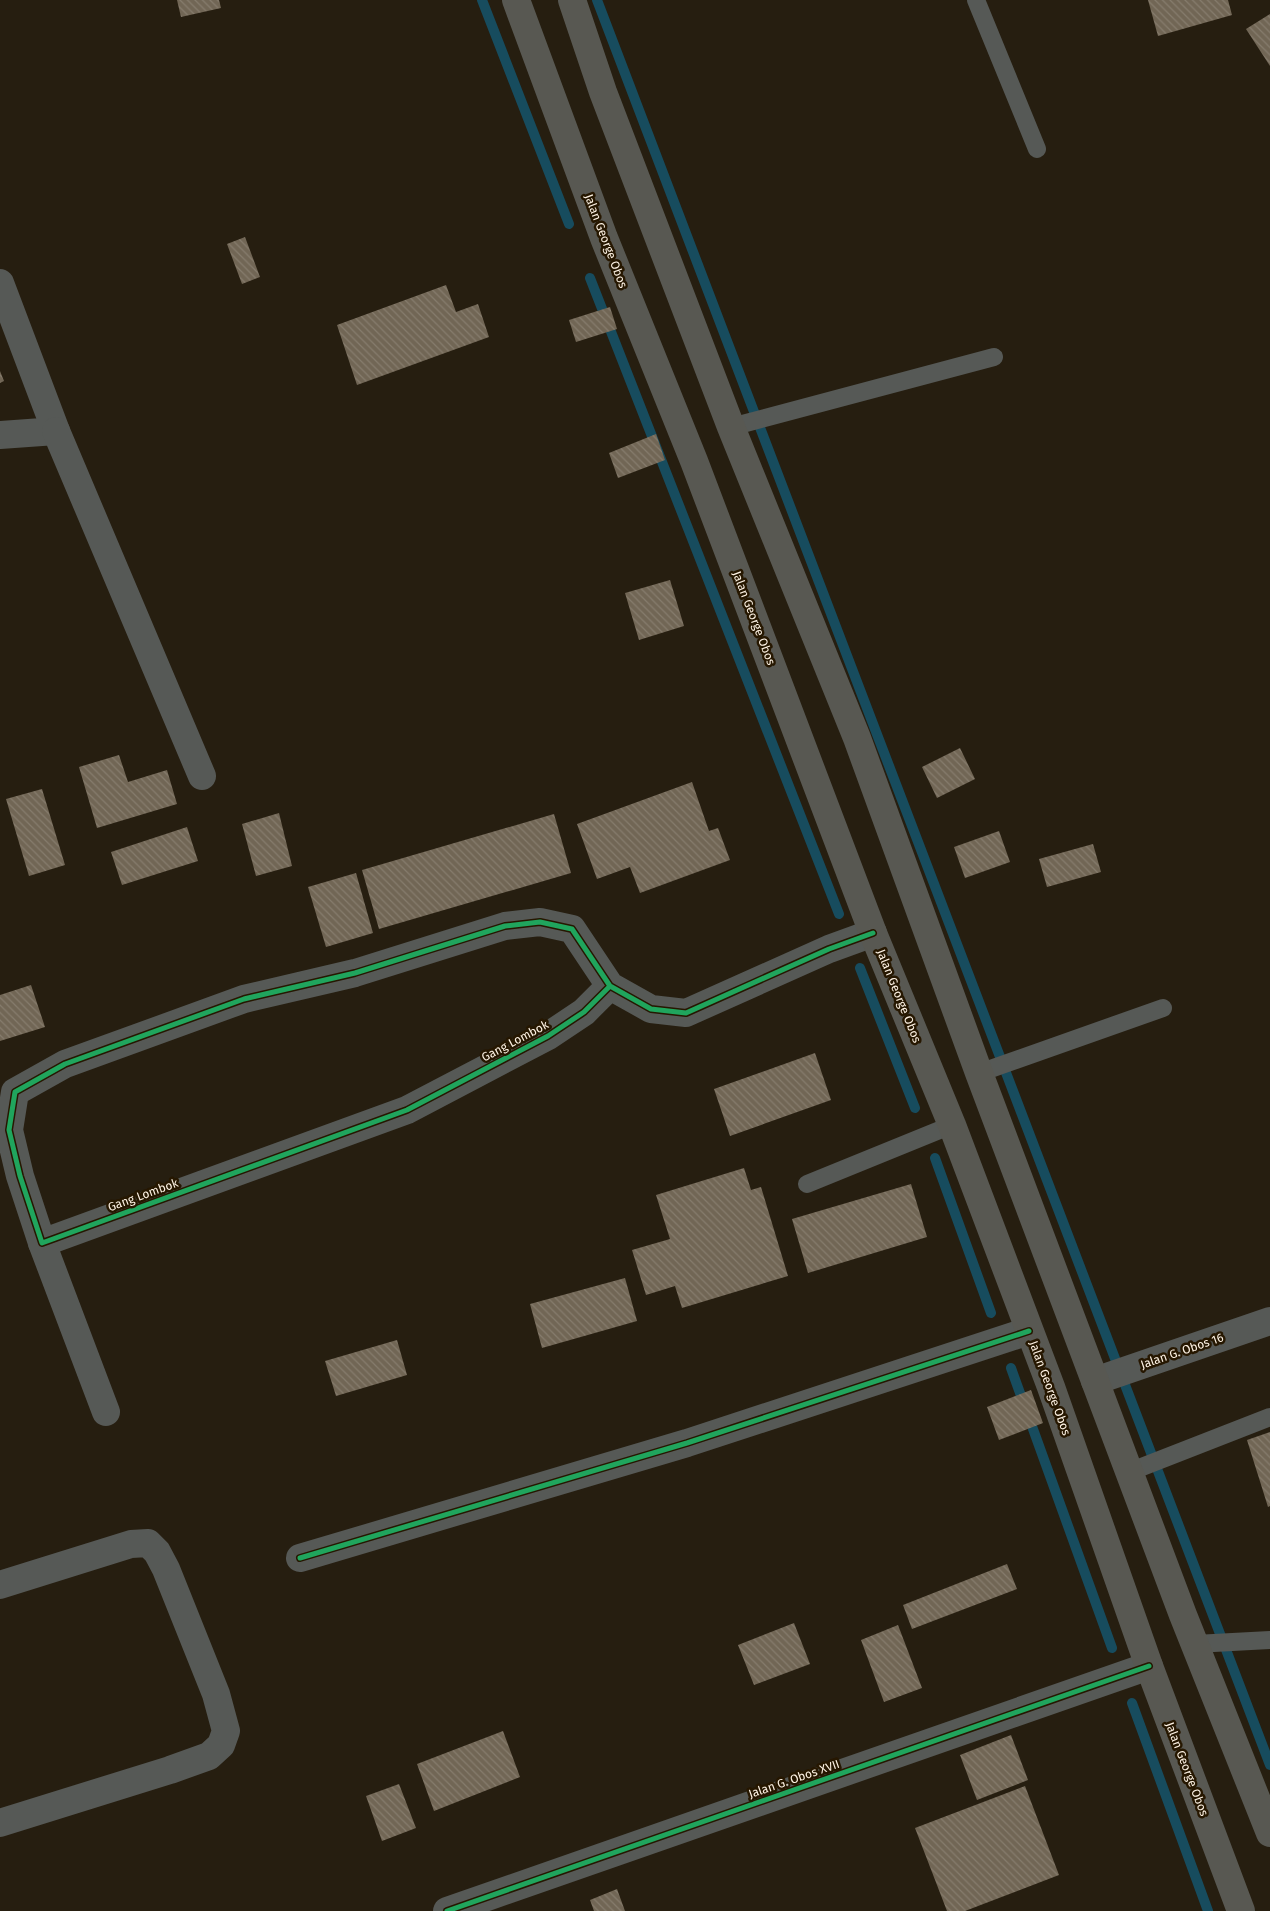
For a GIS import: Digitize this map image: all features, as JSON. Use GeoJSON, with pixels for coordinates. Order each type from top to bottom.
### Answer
{"type":"FeatureCollection","features":[{"type":"Feature","properties":{"kind":"main road","name":"Jalan George Obos"},"geometry":{"type":"LineString","coordinates":[[516,0],[604,238],[694,461],[873,933],[952,1125],[1029,1331],[1148,1666],[1241,1911]]}},
{"type":"Feature","properties":{"kind":"main road"},"geometry":{"type":"LineString","coordinates":[[572,0],[603,92],[731,427],[857,738],[979,1073],[1129,1472],[1270,1833]]}},
{"type":"Feature","properties":{"kind":"street"},"geometry":{"type":"LineString","coordinates":[[0,283],[56,432],[202,776]]}},
{"type":"Feature","properties":{"kind":"street"},"geometry":{"type":"LineString","coordinates":[[0,435],[56,432]]}},
{"type":"Feature","properties":{"kind":"street"},"geometry":{"type":"LineString","coordinates":[[106,1412],[42,1243],[10,1181],[9,1130],[15,1092],[65,1064],[244,999],[355,972],[505,926],[540,922],[572,928],[610,986],[652,1009],[686,1013],[829,949],[873,933]]}},
{"type":"Feature","properties":{"kind":"street","name":"Gang Lombok"},"geometry":{"type":"LineString","coordinates":[[42,1243],[407,1110],[548,1036],[584,1012],[610,986]]}},
{"type":"Feature","properties":{"kind":"street","name":"Jalan G. Obos 16"},"geometry":{"type":"LineString","coordinates":[[1095,1381],[1270,1321]]}},
{"type":"Feature","properties":{"kind":"street"},"geometry":{"type":"LineString","coordinates":[[300,1558],[687,1443],[1029,1331]]}},
{"type":"Feature","properties":{"kind":"street"},"geometry":{"type":"LineString","coordinates":[[0,1585],[131,1544],[148,1543],[157,1552],[166,1569],[216,1694],[226,1731],[221,1745],[209,1756],[0,1823]]}},
{"type":"Feature","properties":{"kind":"street","name":"Jalan G. Obos XVII"},"geometry":{"type":"LineString","coordinates":[[447,1911],[1148,1666]]}},
{"type":"Feature","properties":{"kind":"lane"},"geometry":{"type":"LineString","coordinates":[[976,0],[1037,149]]}},
{"type":"Feature","properties":{"kind":"lane"},"geometry":{"type":"LineString","coordinates":[[731,427],[994,358]]}},
{"type":"Feature","properties":{"kind":"lane"},"geometry":{"type":"LineString","coordinates":[[979,1073],[1162,1008]]}},
{"type":"Feature","properties":{"kind":"lane"},"geometry":{"type":"LineString","coordinates":[[807,1184],[952,1125]]}},
{"type":"Feature","properties":{"kind":"lane"},"geometry":{"type":"LineString","coordinates":[[1129,1472],[1270,1417]]}},
{"type":"Feature","properties":{"kind":"lane"},"geometry":{"type":"LineString","coordinates":[[1195,1644],[1270,1640]]}},
{"type":"Feature","properties":{"kind":"building"},"geometry":{"type":"Polygon","coordinates":[[[177,0],[219,0],[221,8],[181,17],[177,0]]]}},
{"type":"Feature","properties":{"kind":"building"},"geometry":{"type":"Polygon","coordinates":[[[1148,0],[1228,0],[1232,15],[1158,36],[1148,0]]]}},
{"type":"Feature","properties":{"kind":"building"},"geometry":{"type":"Polygon","coordinates":[[[1270,14],[1270,66],[1246,29],[1270,14]]]}},
{"type":"Feature","properties":{"kind":"building"},"geometry":{"type":"Polygon","coordinates":[[[245,237],[260,277],[242,284],[227,244],[245,237]]]}},
{"type":"Feature","properties":{"kind":"building"},"geometry":{"type":"Polygon","coordinates":[[[446,285],[456,312],[478,304],[489,337],[357,385],[337,325],[446,285]]]}},
{"type":"Feature","properties":{"kind":"building"},"geometry":{"type":"Polygon","coordinates":[[[610,307],[617,329],[576,342],[569,320],[610,307]]]}},
{"type":"Feature","properties":{"kind":"building"},"geometry":{"type":"Polygon","coordinates":[[[0,371],[4,381],[0,383],[0,371]]]}},
{"type":"Feature","properties":{"kind":"building"},"geometry":{"type":"Polygon","coordinates":[[[656,434],[665,460],[618,478],[609,453],[656,434]]]}},
{"type":"Feature","properties":{"kind":"building"},"geometry":{"type":"Polygon","coordinates":[[[670,580],[684,626],[639,640],[625,593],[670,580]]]}},
{"type":"Feature","properties":{"kind":"building"},"geometry":{"type":"Polygon","coordinates":[[[960,748],[975,779],[937,798],[922,767],[960,748]]]}},
{"type":"Feature","properties":{"kind":"building"},"geometry":{"type":"Polygon","coordinates":[[[119,755],[128,782],[167,770],[177,804],[97,828],[79,767],[119,755]]]}},
{"type":"Feature","properties":{"kind":"building"},"geometry":{"type":"Polygon","coordinates":[[[692,782],[709,831],[718,828],[730,860],[640,893],[630,867],[597,879],[577,824],[692,782]]]}},
{"type":"Feature","properties":{"kind":"building"},"geometry":{"type":"Polygon","coordinates":[[[42,789],[65,865],[29,876],[6,799],[42,789]]]}},
{"type":"Feature","properties":{"kind":"building"},"geometry":{"type":"Polygon","coordinates":[[[279,813],[292,866],[256,876],[242,824],[279,813]]]}},
{"type":"Feature","properties":{"kind":"building"},"geometry":{"type":"Polygon","coordinates":[[[554,814],[571,873],[379,929],[362,870],[554,814]]]}},
{"type":"Feature","properties":{"kind":"building"},"geometry":{"type":"Polygon","coordinates":[[[187,827],[198,861],[122,885],[111,852],[187,827]]]}},
{"type":"Feature","properties":{"kind":"building"},"geometry":{"type":"Polygon","coordinates":[[[999,831],[1010,862],[965,878],[954,847],[999,831]]]}},
{"type":"Feature","properties":{"kind":"building"},"geometry":{"type":"Polygon","coordinates":[[[1093,844],[1101,872],[1047,887],[1039,859],[1093,844]]]}},
{"type":"Feature","properties":{"kind":"building"},"geometry":{"type":"Polygon","coordinates":[[[356,873],[373,933],[326,947],[308,887],[356,873]]]}},
{"type":"Feature","properties":{"kind":"building"},"geometry":{"type":"Polygon","coordinates":[[[31,985],[45,1027],[0,1041],[0,995],[31,985]]]}},
{"type":"Feature","properties":{"kind":"building"},"geometry":{"type":"Polygon","coordinates":[[[815,1053],[831,1100],[730,1136],[714,1089],[815,1053]]]}},
{"type":"Feature","properties":{"kind":"building"},"geometry":{"type":"Polygon","coordinates":[[[744,1168],[751,1190],[761,1187],[788,1276],[682,1308],[675,1286],[646,1295],[632,1250],[670,1239],[656,1195],[744,1168]]]}},
{"type":"Feature","properties":{"kind":"building"},"geometry":{"type":"Polygon","coordinates":[[[911,1184],[927,1237],[808,1273],[792,1219],[911,1184]]]}},
{"type":"Feature","properties":{"kind":"building"},"geometry":{"type":"Polygon","coordinates":[[[625,1278],[637,1321],[542,1348],[530,1304],[625,1278]]]}},
{"type":"Feature","properties":{"kind":"building"},"geometry":{"type":"Polygon","coordinates":[[[397,1340],[407,1375],[336,1396],[325,1361],[397,1340]]]}},
{"type":"Feature","properties":{"kind":"building"},"geometry":{"type":"Polygon","coordinates":[[[1031,1390],[1043,1423],[999,1440],[987,1407],[1031,1390]]]}},
{"type":"Feature","properties":{"kind":"building"},"geometry":{"type":"Polygon","coordinates":[[[1270,1432],[1270,1506],[1268,1507],[1247,1440],[1270,1432]]]}},
{"type":"Feature","properties":{"kind":"building"},"geometry":{"type":"Polygon","coordinates":[[[1007,1564],[1017,1589],[912,1629],[903,1605],[1007,1564]]]}},
{"type":"Feature","properties":{"kind":"building"},"geometry":{"type":"Polygon","coordinates":[[[794,1623],[810,1664],[754,1685],[738,1645],[794,1623]]]}},
{"type":"Feature","properties":{"kind":"building"},"geometry":{"type":"Polygon","coordinates":[[[898,1625],[922,1688],[884,1702],[861,1640],[898,1625]]]}},
{"type":"Feature","properties":{"kind":"building"},"geometry":{"type":"Polygon","coordinates":[[[503,1731],[520,1777],[434,1811],[417,1764],[503,1731]]]}},
{"type":"Feature","properties":{"kind":"building"},"geometry":{"type":"Polygon","coordinates":[[[1011,1735],[1028,1780],[977,1800],[960,1755],[1011,1735]]]}},
{"type":"Feature","properties":{"kind":"building"},"geometry":{"type":"Polygon","coordinates":[[[399,1784],[416,1828],[382,1841],[366,1796],[399,1784]]]}},
{"type":"Feature","properties":{"kind":"building"},"geometry":{"type":"Polygon","coordinates":[[[1025,1786],[1059,1875],[965,1911],[947,1911],[915,1828],[1025,1786]]]}},
{"type":"Feature","properties":{"kind":"building"},"geometry":{"type":"Polygon","coordinates":[[[617,1889],[625,1911],[594,1911],[590,1900],[617,1889]]]}},
{"type":"Feature","properties":{"kind":"waterway"},"geometry":{"type":"LineString","coordinates":[[482,0],[569,224]]}},
{"type":"Feature","properties":{"kind":"waterway"},"geometry":{"type":"LineString","coordinates":[[597,0],[1270,1765]]}},
{"type":"Feature","properties":{"kind":"waterway"},"geometry":{"type":"LineString","coordinates":[[590,278],[839,914]]}},
{"type":"Feature","properties":{"kind":"waterway"},"geometry":{"type":"LineString","coordinates":[[860,968],[915,1108]]}},
{"type":"Feature","properties":{"kind":"waterway"},"geometry":{"type":"LineString","coordinates":[[935,1158],[991,1313]]}},
{"type":"Feature","properties":{"kind":"waterway"},"geometry":{"type":"LineString","coordinates":[[1011,1368],[1112,1648]]}},
{"type":"Feature","properties":{"kind":"waterway"},"geometry":{"type":"LineString","coordinates":[[1132,1703],[1208,1911]]}},
{"type":"Feature","properties":{"kind":"cycle path"},"geometry":{"type":"LineString","coordinates":[[610,986],[584,1012],[548,1036],[407,1110],[42,1243],[20,1176],[9,1130],[15,1092],[65,1064],[244,999],[355,973],[505,926],[540,922],[572,929],[610,986],[651,1009],[686,1013],[829,949],[873,933]]}},
{"type":"Feature","properties":{"kind":"cycle path"},"geometry":{"type":"LineString","coordinates":[[300,1558],[687,1443],[1029,1331]]}},
{"type":"Feature","properties":{"kind":"cycle path"},"geometry":{"type":"LineString","coordinates":[[447,1911],[1149,1666]]}}]}
